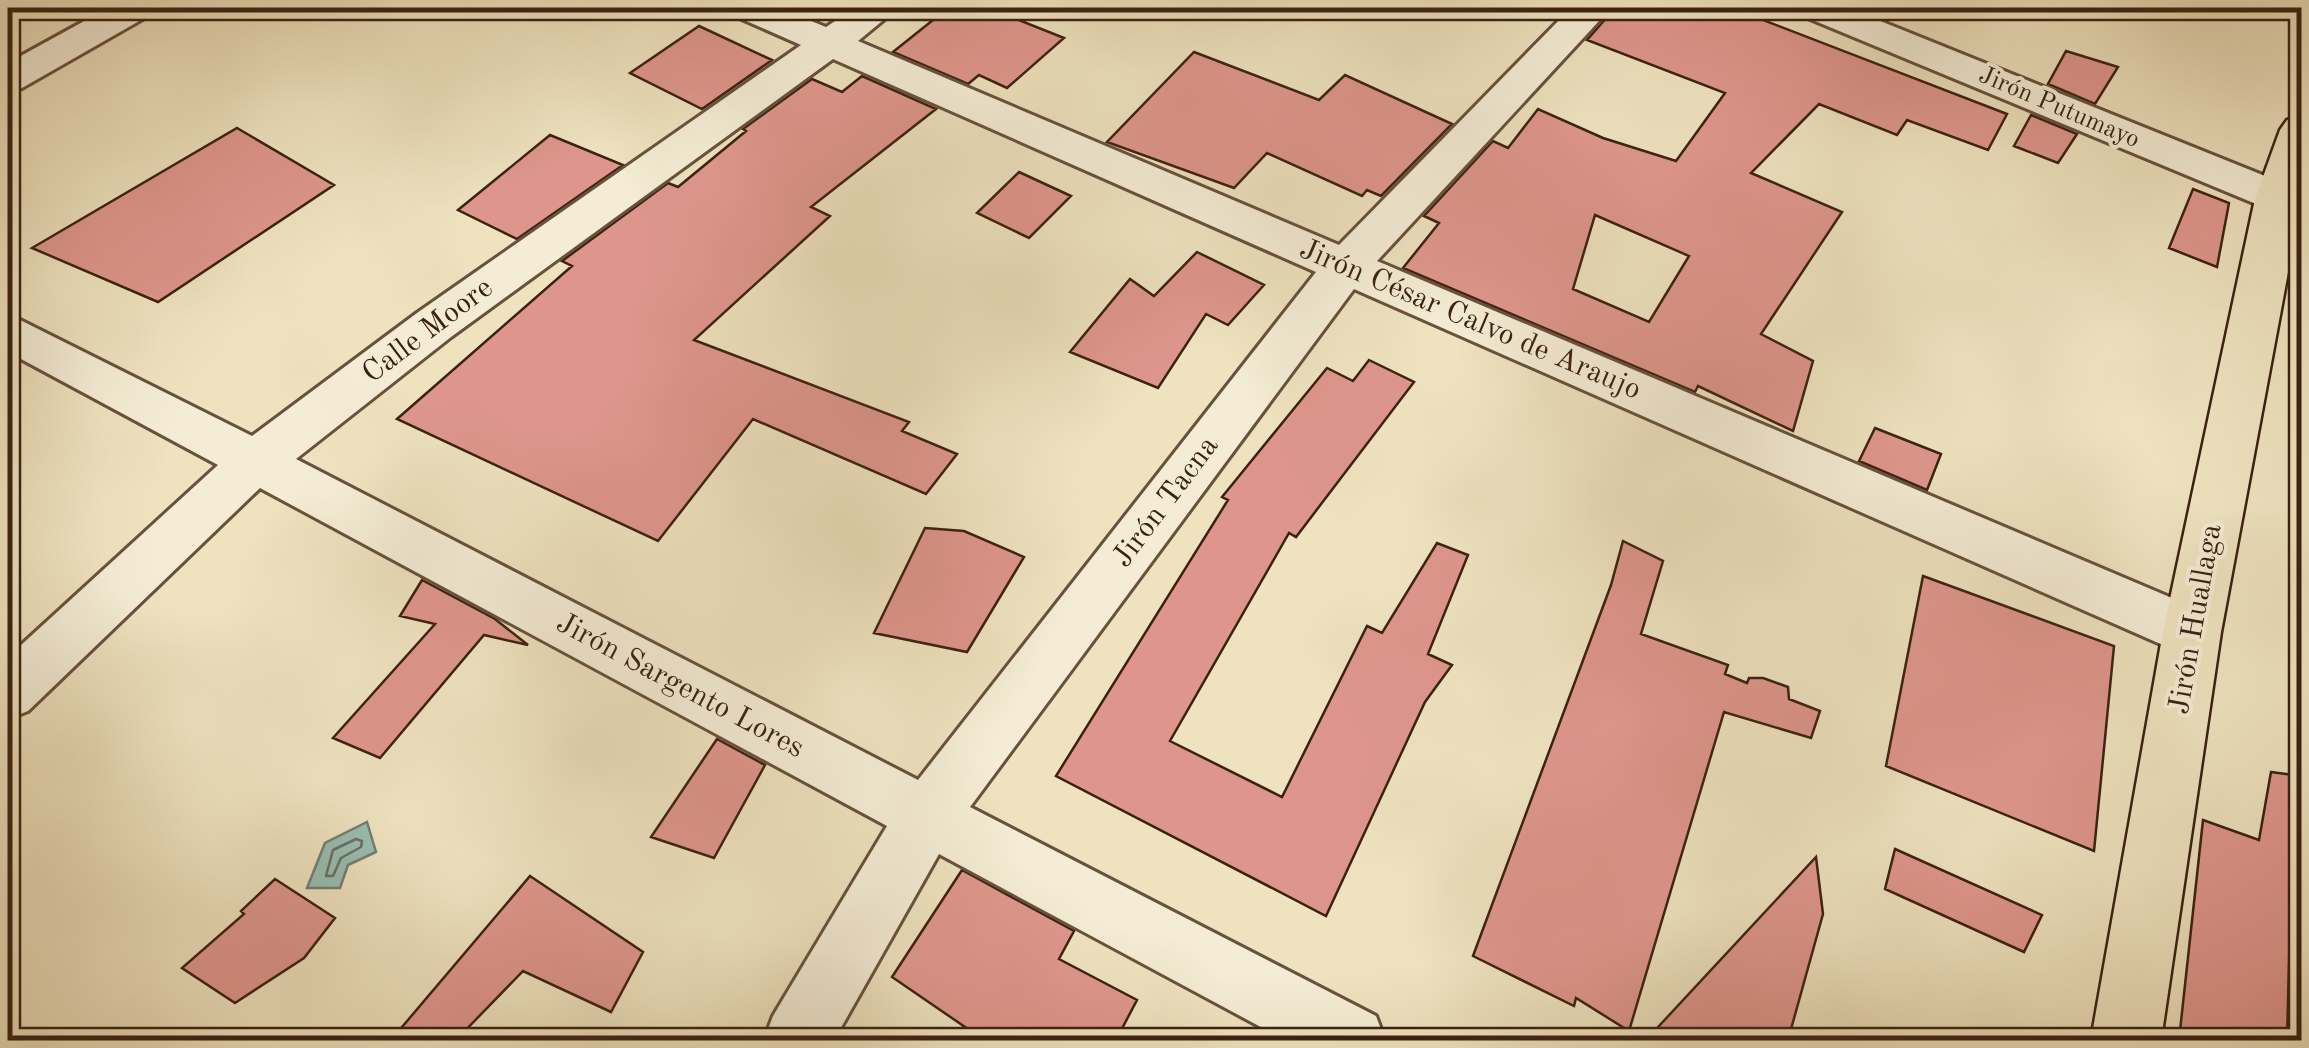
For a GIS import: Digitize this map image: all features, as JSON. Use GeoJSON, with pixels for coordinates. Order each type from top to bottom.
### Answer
{"type":"FeatureCollection","features":[{"type":"Feature","properties":{"kind":"main road","name":"Jirón Huallaga"},"geometry":{"type":"LineString","coordinates":[[2126,1040],[2192,632],[2290,204],[2302,130]]}},
{"type":"Feature","properties":{"kind":"street"},"geometry":{"type":"LineString","coordinates":[[8,79],[135,8]]}},
{"type":"Feature","properties":{"kind":"street","name":"Jirón César Calvo de Araujo"},"geometry":{"type":"LineString","coordinates":[[748,8],[2192,632]]}},
{"type":"Feature","properties":{"kind":"street","name":"Calle Moore"},"geometry":{"type":"LineString","coordinates":[[8,693],[256,462],[434,325],[880,8]]}},
{"type":"Feature","properties":{"kind":"street","name":"Jirón Tacna"},"geometry":{"type":"LineString","coordinates":[[797,1040],[927,816],[1346,266],[1592,8]]}},
{"type":"Feature","properties":{"kind":"street","name":"Jirón Putumayo"},"geometry":{"type":"LineString","coordinates":[[1816,8],[2290,204]]}},
{"type":"Feature","properties":{"kind":"street","name":"Jirón Sargento Lores"},"geometry":{"type":"LineString","coordinates":[[8,331],[1352,1040]]}},
{"type":"Feature","properties":{"kind":"water"},"geometry":{"type":"Polygon","coordinates":[[[367,822],[376,852],[348,865],[340,888],[307,888],[325,843],[367,822]]]}},
{"type":"Feature","properties":{"kind":"building"},"geometry":{"type":"Polygon","coordinates":[[[948,8],[989,8],[1064,38],[1007,88],[979,75],[968,84],[893,52],[948,8]]]}},
{"type":"Feature","properties":{"kind":"building"},"geometry":{"type":"Polygon","coordinates":[[[1615,8],[1732,8],[2007,114],[1988,150],[1907,120],[1897,135],[1819,104],[1751,173],[1842,212],[1761,334],[1813,361],[1793,431],[1698,386],[1695,392],[1403,268],[1439,223],[1424,216],[1493,141],[1508,148],[1538,109],[1603,138],[1676,161],[1725,93],[1587,40],[1615,8]],[[1595,215],[1573,289],[1649,322],[1689,256],[1595,215]]]}},
{"type":"Feature","properties":{"kind":"building"},"geometry":{"type":"Polygon","coordinates":[[[699,26],[772,60],[702,109],[630,73],[699,26]]]}},
{"type":"Feature","properties":{"kind":"building"},"geometry":{"type":"Polygon","coordinates":[[[2066,51],[2118,67],[2095,104],[2048,84],[2066,51]]]}},
{"type":"Feature","properties":{"kind":"building"},"geometry":{"type":"Polygon","coordinates":[[[1194,52],[1319,100],[1345,75],[1452,124],[1381,196],[1367,190],[1362,196],[1267,153],[1234,188],[1107,142],[1194,52]]]}},
{"type":"Feature","properties":{"kind":"building"},"geometry":{"type":"Polygon","coordinates":[[[862,76],[936,109],[811,207],[830,216],[694,340],[909,422],[902,431],[957,454],[926,494],[753,419],[658,541],[397,419],[572,266],[562,261],[668,183],[678,187],[746,131],[743,129],[812,79],[842,92],[862,76]]]}},
{"type":"Feature","properties":{"kind":"building"},"geometry":{"type":"Polygon","coordinates":[[[2031,115],[2077,134],[2058,163],[2014,146],[2031,115]]]}},
{"type":"Feature","properties":{"kind":"building"},"geometry":{"type":"Polygon","coordinates":[[[237,128],[334,185],[158,302],[32,248],[237,128]]]}},
{"type":"Feature","properties":{"kind":"building"},"geometry":{"type":"Polygon","coordinates":[[[550,135],[623,165],[517,239],[458,210],[550,135]]]}},
{"type":"Feature","properties":{"kind":"building"},"geometry":{"type":"Polygon","coordinates":[[[1019,172],[1071,196],[1029,238],[977,213],[1019,172]]]}},
{"type":"Feature","properties":{"kind":"building"},"geometry":{"type":"Polygon","coordinates":[[[2193,189],[2229,203],[2217,267],[2169,248],[2193,189]]]}},
{"type":"Feature","properties":{"kind":"building"},"geometry":{"type":"Polygon","coordinates":[[[1197,252],[1264,285],[1228,325],[1206,314],[1158,388],[1070,352],[1130,279],[1154,296],[1197,252]]]}},
{"type":"Feature","properties":{"kind":"building"},"geometry":{"type":"Polygon","coordinates":[[[1369,360],[1414,382],[1296,537],[1289,533],[1170,741],[1282,797],[1367,626],[1382,633],[1437,543],[1468,555],[1428,654],[1452,665],[1425,702],[1326,916],[1056,776],[1228,500],[1222,497],[1327,368],[1353,381],[1369,360]]]}},
{"type":"Feature","properties":{"kind":"building"},"geometry":{"type":"Polygon","coordinates":[[[1875,428],[1941,454],[1927,490],[1859,461],[1875,428]]]}},
{"type":"Feature","properties":{"kind":"building"},"geometry":{"type":"Polygon","coordinates":[[[925,528],[964,531],[1024,557],[967,652],[874,633],[925,528]]]}},
{"type":"Feature","properties":{"kind":"building"},"geometry":{"type":"Polygon","coordinates":[[[1623,541],[1663,561],[1641,634],[1728,665],[1725,674],[1747,683],[1749,678],[1763,678],[1788,687],[1789,699],[1820,711],[1811,738],[1724,712],[1629,1031],[1576,998],[1574,1006],[1473,956],[1611,585],[1623,541]]]}},
{"type":"Feature","properties":{"kind":"building"},"geometry":{"type":"Polygon","coordinates":[[[1923,576],[2114,646],[2094,851],[1886,766],[1923,576]]]}},
{"type":"Feature","properties":{"kind":"building"},"geometry":{"type":"Polygon","coordinates":[[[422,580],[495,619],[528,645],[484,635],[380,758],[333,738],[435,624],[400,616],[422,580]]]}},
{"type":"Feature","properties":{"kind":"building"},"geometry":{"type":"Polygon","coordinates":[[[717,739],[765,765],[714,858],[651,837],[717,739]]]}},
{"type":"Feature","properties":{"kind":"building"},"geometry":{"type":"Polygon","coordinates":[[[2271,772],[2294,775],[2287,1040],[2179,1040],[2203,820],[2259,840],[2271,772]]]}},
{"type":"Feature","properties":{"kind":"building"},"geometry":{"type":"Polygon","coordinates":[[[1895,849],[2042,915],[2024,952],[1885,889],[1895,849]]]}},
{"type":"Feature","properties":{"kind":"building"},"geometry":{"type":"Polygon","coordinates":[[[1816,857],[1823,914],[1788,1040],[1646,1040],[1816,857]]]}},
{"type":"Feature","properties":{"kind":"building"},"geometry":{"type":"Polygon","coordinates":[[[962,870],[1074,931],[1059,959],[1137,1000],[1116,1040],[984,1040],[892,977],[962,870]]]}},
{"type":"Feature","properties":{"kind":"building"},"geometry":{"type":"Polygon","coordinates":[[[530,876],[643,952],[611,1012],[523,971],[456,1040],[391,1040],[530,876]]]}},
{"type":"Feature","properties":{"kind":"building"},"geometry":{"type":"Polygon","coordinates":[[[275,879],[335,918],[304,958],[235,1003],[182,968],[244,914],[241,911],[275,879]]]}}]}
